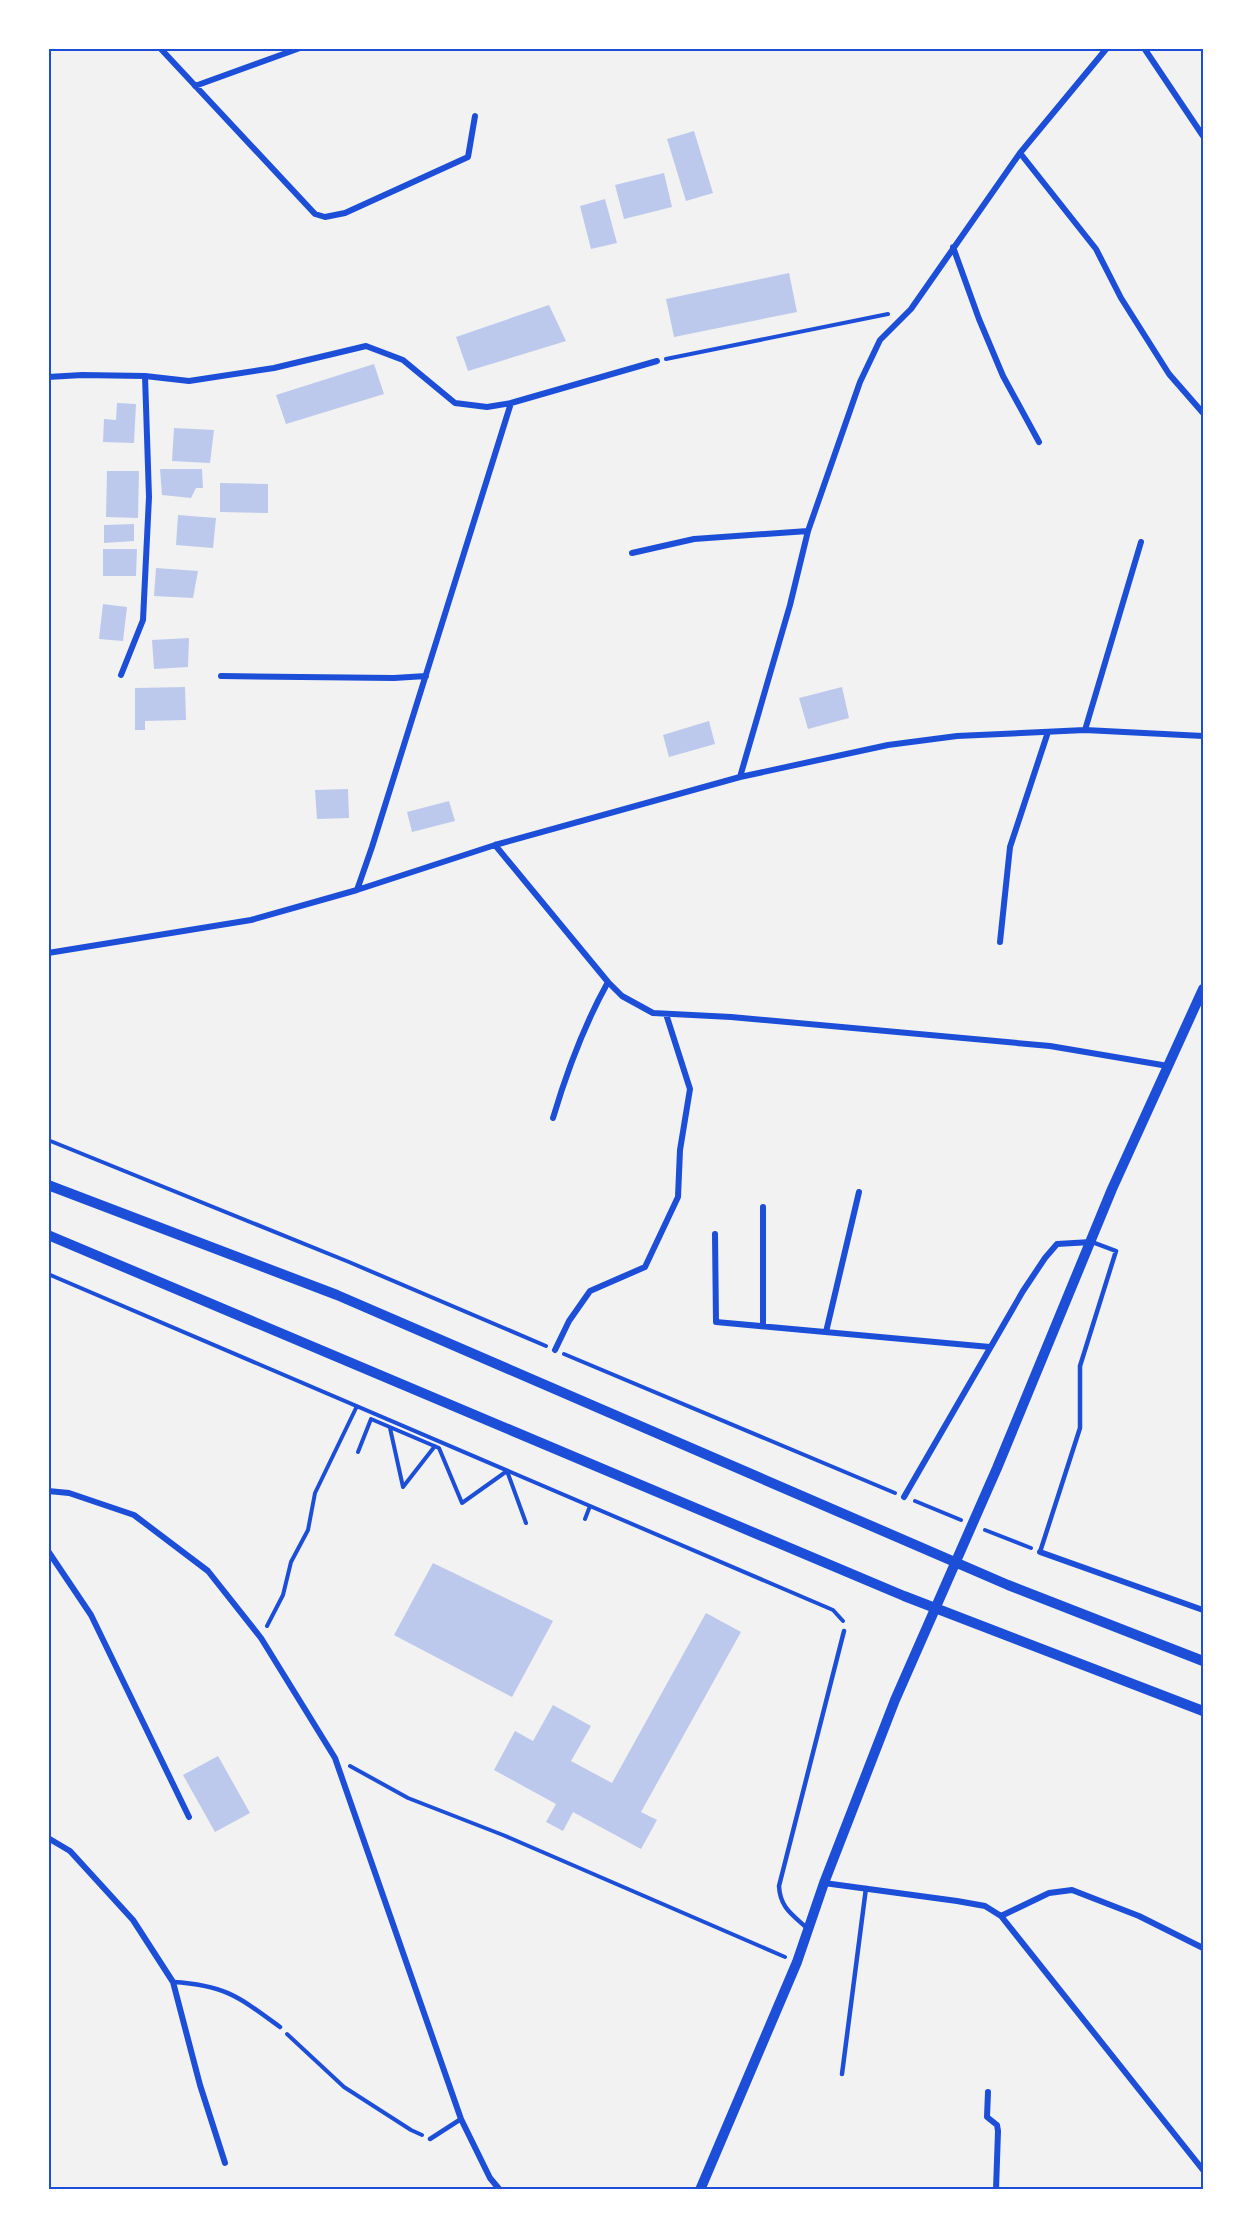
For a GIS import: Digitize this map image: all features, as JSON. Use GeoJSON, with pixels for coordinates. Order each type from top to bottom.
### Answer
{"type":"FeatureCollection","features":[{"type":"Feature","properties":{"kind":"street"},"geometry":{"type":"LineString","coordinates":[[160,48],[315,214],[325,217],[345,213],[468,157],[475,116]]}},
{"type":"Feature","properties":{"kind":"street"},"geometry":{"type":"LineString","coordinates":[[195,86],[300,48]]}},
{"type":"Feature","properties":{"kind":"street"},"geometry":{"type":"LineString","coordinates":[[740,777],[790,605],[808,531],[860,382],[880,340],[911,309],[1020,153],[1107,48]]}},
{"type":"Feature","properties":{"kind":"street"},"geometry":{"type":"LineString","coordinates":[[1144,48],[1203,136]]}},
{"type":"Feature","properties":{"kind":"street"},"geometry":{"type":"LineString","coordinates":[[1020,153],[1096,249],[1121,298],[1169,374],[1203,413]]}},
{"type":"Feature","properties":{"kind":"street"},"geometry":{"type":"LineString","coordinates":[[953,247],[1003,376],[1039,442]]}},
{"type":"Feature","properties":{"kind":"street"},"geometry":{"type":"LineString","coordinates":[[48,377],[145,376],[189,381],[274,368],[366,346],[403,360],[455,403],[487,407],[511,403],[657,361]]}},
{"type":"Feature","properties":{"kind":"street"},"geometry":{"type":"LineString","coordinates":[[121,675],[143,620],[149,497],[145,376]]}},
{"type":"Feature","properties":{"kind":"street"},"geometry":{"type":"LineString","coordinates":[[357,890],[511,403]]}},
{"type":"Feature","properties":{"kind":"street"},"geometry":{"type":"LineString","coordinates":[[632,554],[694,539],[808,531]]}},
{"type":"Feature","properties":{"kind":"street"},"geometry":{"type":"LineString","coordinates":[[1085,730],[1141,542]]}},
{"type":"Feature","properties":{"kind":"street"},"geometry":{"type":"LineString","coordinates":[[221,676],[394,678],[426,676]]}},
{"type":"Feature","properties":{"kind":"street"},"geometry":{"type":"LineString","coordinates":[[48,954],[251,920],[357,890],[495,845],[740,777],[888,745],[957,736],[1085,730],[1203,736]]}},
{"type":"Feature","properties":{"kind":"street"},"geometry":{"type":"LineString","coordinates":[[1000,942],[1010,847],[1048,732]]}},
{"type":"Feature","properties":{"kind":"street"},"geometry":{"type":"LineString","coordinates":[[495,845],[622,996],[653,1013],[730,1017],[1050,1046],[1168,1066]]}},
{"type":"Feature","properties":{"kind":"street"},"geometry":{"type":"LineString","coordinates":[[553,1118],[565,1077],[594,1007],[608,981]]}},
{"type":"Feature","properties":{"kind":"street"},"geometry":{"type":"LineString","coordinates":[[700,2190],[797,1962],[824,1883],[895,1700],[997,1468],[1112,1189],[1203,989]]}},
{"type":"Feature","properties":{"kind":"street"},"geometry":{"type":"LineString","coordinates":[[555,1350],[569,1321],[590,1291],[645,1267],[678,1197],[680,1150],[690,1089],[666,1014]]}},
{"type":"Feature","properties":{"kind":"street"},"geometry":{"type":"LineString","coordinates":[[48,1185],[337,1295],[1008,1585],[1203,1661]]}},
{"type":"Feature","properties":{"kind":"street"},"geometry":{"type":"LineString","coordinates":[[826,1332],[859,1192]]}},
{"type":"Feature","properties":{"kind":"street"},"geometry":{"type":"LineString","coordinates":[[763,1207],[763,1326]]}},
{"type":"Feature","properties":{"kind":"street"},"geometry":{"type":"LineString","coordinates":[[715,1234],[716,1322],[990,1347]]}},
{"type":"Feature","properties":{"kind":"street"},"geometry":{"type":"LineString","coordinates":[[48,1235],[904,1596],[1203,1711]]}},
{"type":"Feature","properties":{"kind":"street"},"geometry":{"type":"LineString","coordinates":[[904,1497],[990,1347],[1045,1258],[1057,1244],[1092,1242]]}},
{"type":"Feature","properties":{"kind":"street"},"geometry":{"type":"LineString","coordinates":[[48,1491],[69,1493],[134,1515],[208,1571],[261,1638],[335,1758],[461,2119],[490,2178],[500,2190]]}},
{"type":"Feature","properties":{"kind":"street"},"geometry":{"type":"LineString","coordinates":[[48,1551],[91,1615],[189,1817]]}},
{"type":"Feature","properties":{"kind":"street"},"geometry":{"type":"LineString","coordinates":[[1040,1552],[1203,1610]]}},
{"type":"Feature","properties":{"kind":"street"},"geometry":{"type":"LineString","coordinates":[[48,1838],[70,1851],[133,1920],[172,1982],[200,2085],[225,2163]]}},
{"type":"Feature","properties":{"kind":"street"},"geometry":{"type":"LineString","coordinates":[[824,1883],[985,1906],[1001,1916],[1203,2170]]}},
{"type":"Feature","properties":{"kind":"street"},"geometry":{"type":"LineString","coordinates":[[1001,1916],[1049,1893],[1072,1890],[1139,1916],[1203,1948]]}},
{"type":"Feature","properties":{"kind":"street"},"geometry":{"type":"LineString","coordinates":[[988,2092],[987,2116],[997,2125],[998,2131],[996,2190]]}},
{"type":"Feature","properties":{"kind":"lane"},"geometry":{"type":"LineString","coordinates":[[1040,1552],[1080,1428],[1080,1365],[1116,1251],[1092,1242]]}},
{"type":"Feature","properties":{"kind":"lane"},"geometry":{"type":"LineString","coordinates":[[808,1929],[785,1908],[780,1899],[779,1886],[844,1631]]}},
{"type":"Feature","properties":{"kind":"lane"},"geometry":{"type":"LineString","coordinates":[[842,2074],[866,1888]]}},
{"type":"Feature","properties":{"kind":"lane"},"geometry":{"type":"LineString","coordinates":[[172,1982],[201,1984],[227,1991],[248,2003],[280,2028]]}},
{"type":"Feature","properties":{"kind":"lane"},"geometry":{"type":"LineString","coordinates":[[430,2139],[461,2119]]}},
{"type":"Feature","properties":{"kind":"path"},"geometry":{"type":"LineString","coordinates":[[657,361],[911,309]]}},
{"type":"Feature","properties":{"kind":"path"},"geometry":{"type":"LineString","coordinates":[[48,1140],[349,1262],[904,1497]]}},
{"type":"Feature","properties":{"kind":"path"},"geometry":{"type":"LineString","coordinates":[[48,1274],[833,1610],[843,1620],[844,1631]]}},
{"type":"Feature","properties":{"kind":"path"},"geometry":{"type":"LineString","coordinates":[[261,1638],[283,1595],[291,1562],[308,1530],[315,1493],[357,1406]]}},
{"type":"Feature","properties":{"kind":"path"},"geometry":{"type":"LineString","coordinates":[[358,1452],[373,1413]]}},
{"type":"Feature","properties":{"kind":"path"},"geometry":{"type":"LineString","coordinates":[[371,1419],[440,1448],[462,1503],[507,1471]]}},
{"type":"Feature","properties":{"kind":"path"},"geometry":{"type":"LineString","coordinates":[[390,1427],[404,1487],[435,1446]]}},
{"type":"Feature","properties":{"kind":"path"},"geometry":{"type":"LineString","coordinates":[[507,1471],[526,1523]]}},
{"type":"Feature","properties":{"kind":"path"},"geometry":{"type":"LineString","coordinates":[[585,1519],[590,1506]]}},
{"type":"Feature","properties":{"kind":"path"},"geometry":{"type":"LineString","coordinates":[[335,1758],[408,1798],[502,1835],[797,1962]]}},
{"type":"Feature","properties":{"kind":"path"},"geometry":{"type":"LineString","coordinates":[[280,2028],[344,2086],[411,2130],[430,2139]]}},
{"type":"Feature","properties":{"kind":"building"},"geometry":{"type":"Polygon","coordinates":[[[694,131],[713,193],[686,201],[667,139],[694,131]]]}},
{"type":"Feature","properties":{"kind":"building"},"geometry":{"type":"Polygon","coordinates":[[[664,173],[672,207],[624,219],[615,185],[664,173]]]}},
{"type":"Feature","properties":{"kind":"building"},"geometry":{"type":"Polygon","coordinates":[[[605,199],[617,243],[591,249],[580,206],[605,199]]]}},
{"type":"Feature","properties":{"kind":"building"},"geometry":{"type":"Polygon","coordinates":[[[789,273],[797,312],[674,337],[666,299],[789,273]]]}},
{"type":"Feature","properties":{"kind":"building"},"geometry":{"type":"Polygon","coordinates":[[[549,305],[566,341],[468,371],[456,337],[549,305]]]}},
{"type":"Feature","properties":{"kind":"building"},"geometry":{"type":"Polygon","coordinates":[[[374,364],[384,394],[286,424],[276,395],[374,364]]]}},
{"type":"Feature","properties":{"kind":"building"},"geometry":{"type":"Polygon","coordinates":[[[117,403],[136,404],[134,443],[103,442],[104,419],[116,420],[117,403]]]}},
{"type":"Feature","properties":{"kind":"building"},"geometry":{"type":"Polygon","coordinates":[[[174,428],[214,430],[210,463],[172,461],[174,428]]]}},
{"type":"Feature","properties":{"kind":"building"},"geometry":{"type":"Polygon","coordinates":[[[160,469],[202,469],[203,488],[196,488],[191,498],[162,495],[160,469]]]}},
{"type":"Feature","properties":{"kind":"building"},"geometry":{"type":"Polygon","coordinates":[[[107,471],[139,471],[138,518],[106,517],[107,471]]]}},
{"type":"Feature","properties":{"kind":"building"},"geometry":{"type":"Polygon","coordinates":[[[220,483],[268,484],[268,513],[220,512],[220,483]]]}},
{"type":"Feature","properties":{"kind":"building"},"geometry":{"type":"Polygon","coordinates":[[[178,515],[216,518],[213,548],[176,545],[178,515]]]}},
{"type":"Feature","properties":{"kind":"building"},"geometry":{"type":"Polygon","coordinates":[[[134,524],[134,541],[104,543],[104,525],[134,524]]]}},
{"type":"Feature","properties":{"kind":"building"},"geometry":{"type":"Polygon","coordinates":[[[103,549],[137,549],[136,576],[103,576],[103,549]]]}},
{"type":"Feature","properties":{"kind":"building"},"geometry":{"type":"Polygon","coordinates":[[[156,568],[198,571],[193,598],[154,596],[156,568]]]}},
{"type":"Feature","properties":{"kind":"building"},"geometry":{"type":"Polygon","coordinates":[[[103,604],[127,607],[123,641],[99,639],[103,604]]]}},
{"type":"Feature","properties":{"kind":"building"},"geometry":{"type":"Polygon","coordinates":[[[189,638],[188,667],[154,669],[152,640],[189,638]]]}},
{"type":"Feature","properties":{"kind":"building"},"geometry":{"type":"Polygon","coordinates":[[[185,687],[186,720],[145,721],[145,730],[135,730],[135,688],[185,687]]]}},
{"type":"Feature","properties":{"kind":"building"},"geometry":{"type":"Polygon","coordinates":[[[842,687],[849,718],[808,729],[799,698],[842,687]]]}},
{"type":"Feature","properties":{"kind":"building"},"geometry":{"type":"Polygon","coordinates":[[[709,721],[715,744],[669,757],[663,735],[709,721]]]}},
{"type":"Feature","properties":{"kind":"building"},"geometry":{"type":"Polygon","coordinates":[[[348,789],[349,818],[317,819],[315,790],[348,789]]]}},
{"type":"Feature","properties":{"kind":"building"},"geometry":{"type":"Polygon","coordinates":[[[449,801],[455,821],[412,832],[407,812],[449,801]]]}},
{"type":"Feature","properties":{"kind":"building"},"geometry":{"type":"Polygon","coordinates":[[[433,1563],[553,1621],[512,1697],[394,1635],[433,1563]]]}},
{"type":"Feature","properties":{"kind":"building"},"geometry":{"type":"Polygon","coordinates":[[[706,1613],[741,1632],[641,1812],[657,1820],[641,1849],[573,1812],[563,1831],[546,1822],[556,1804],[494,1770],[515,1731],[533,1741],[553,1705],[591,1726],[571,1761],[612,1783],[706,1613]]]}},
{"type":"Feature","properties":{"kind":"building"},"geometry":{"type":"Polygon","coordinates":[[[218,1756],[250,1813],[215,1832],[183,1775],[218,1756]]]}}]}
